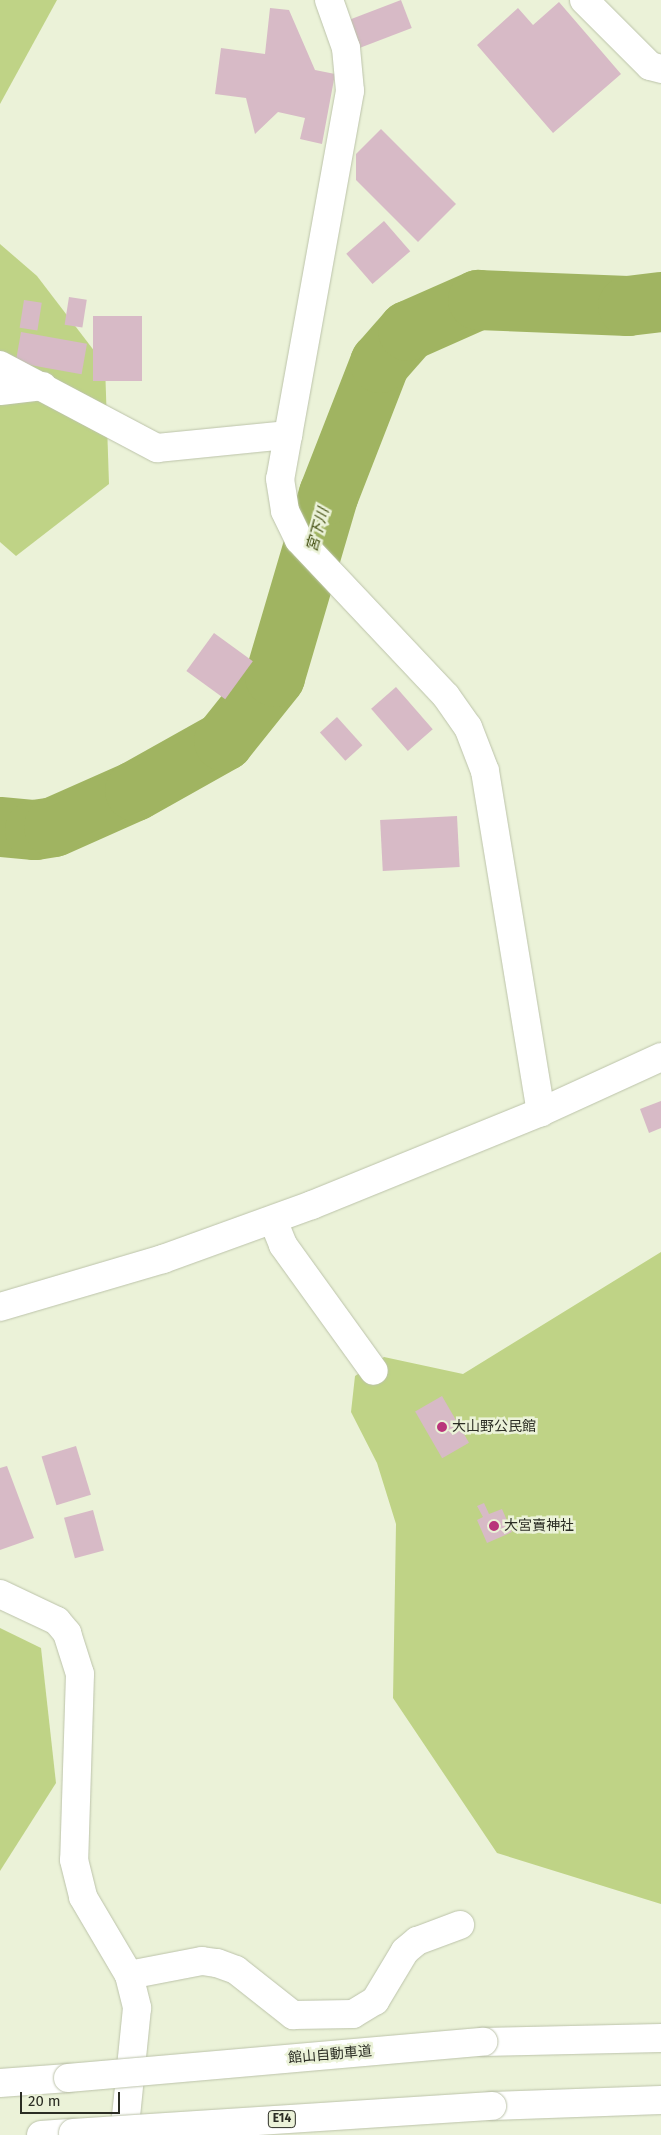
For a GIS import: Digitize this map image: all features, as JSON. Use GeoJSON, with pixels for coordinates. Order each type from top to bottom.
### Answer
{"type":"FeatureCollection","features":[{"type":"Feature","properties":{"kind":"main road"},"geometry":{"type":"LineString","coordinates":[[329,0],[346,48],[350,91],[280,479],[285,511],[299,540],[327,573],[446,696],[468,727],[485,771],[541,1112]]}},
{"type":"Feature","properties":{"kind":"main road"},"geometry":{"type":"LineString","coordinates":[[584,0],[650,66],[661,70]]}},
{"type":"Feature","properties":{"kind":"main road"},"geometry":{"type":"LineString","coordinates":[[0,365],[43,386],[157,448],[288,435]]}},
{"type":"Feature","properties":{"kind":"main road"},"geometry":{"type":"LineString","coordinates":[[0,391],[43,386]]}},
{"type":"Feature","properties":{"kind":"main road"},"geometry":{"type":"LineString","coordinates":[[0,1307],[273,1220],[541,1112],[661,1057]]}},
{"type":"Feature","properties":{"kind":"main road"},"geometry":{"type":"LineString","coordinates":[[273,1220],[283,1245],[374,1371]]}},
{"type":"Feature","properties":{"kind":"main road"},"geometry":{"type":"LineString","coordinates":[[0,1594],[57,1621],[68,1633],[80,1674],[74,1860],[83,1897],[130,1976],[136,2008],[124,2135]]}},
{"type":"Feature","properties":{"kind":"main road"},"geometry":{"type":"LineString","coordinates":[[130,1976],[210,1962],[236,1970],[293,2015],[353,2014],[375,2001],[405,1951],[417,1941],[460,1925]]}},
{"type":"Feature","properties":{"kind":"main road","name":"館山自動車道"},"geometry":{"type":"LineString","coordinates":[[0,2083],[483,2042],[661,2038]]}},
{"type":"Feature","properties":{"kind":"main road","name":"E14"},"geometry":{"type":"LineString","coordinates":[[41,2135],[492,2106],[661,2100]]}},
{"type":"Feature","properties":{"kind":"green space"},"geometry":{"type":"Polygon","coordinates":[[[0,0],[57,0],[0,104],[0,0]]]}},
{"type":"Feature","properties":{"kind":"green space"},"geometry":{"type":"Polygon","coordinates":[[[0,244],[37,276],[105,365],[109,484],[16,556],[0,542],[0,244]]]}},
{"type":"Feature","properties":{"kind":"green space"},"geometry":{"type":"Polygon","coordinates":[[[661,1252],[661,1904],[497,1853],[393,1698],[396,1524],[377,1463],[351,1412],[355,1376],[384,1357],[463,1374],[661,1252]]]}},
{"type":"Feature","properties":{"kind":"green space"},"geometry":{"type":"Polygon","coordinates":[[[0,1628],[41,1648],[56,1783],[0,1871],[0,1628]]]}},
{"type":"Feature","properties":{"kind":"building"},"geometry":{"type":"Polygon","coordinates":[[[401,0],[412,28],[359,48],[349,20],[401,0]]]}},
{"type":"Feature","properties":{"kind":"building"},"geometry":{"type":"Polygon","coordinates":[[[559,2],[621,74],[553,133],[477,45],[518,8],[533,25],[559,2]]]}},
{"type":"Feature","properties":{"kind":"building"},"geometry":{"type":"Polygon","coordinates":[[[270,8],[289,10],[315,70],[335,74],[322,144],[300,139],[305,118],[278,112],[255,134],[246,98],[215,94],[221,48],[265,54],[270,8]]]}},
{"type":"Feature","properties":{"kind":"building"},"geometry":{"type":"Polygon","coordinates":[[[381,129],[456,204],[418,242],[356,180],[356,154],[381,129]]]}},
{"type":"Feature","properties":{"kind":"building"},"geometry":{"type":"Polygon","coordinates":[[[384,221],[410,251],[373,284],[346,254],[384,221]]]}},
{"type":"Feature","properties":{"kind":"building"},"geometry":{"type":"Polygon","coordinates":[[[69,297],[87,300],[82,327],[65,325],[69,297]]]}},
{"type":"Feature","properties":{"kind":"building"},"geometry":{"type":"Polygon","coordinates":[[[24,300],[42,303],[37,330],[20,328],[24,300]]]}},
{"type":"Feature","properties":{"kind":"building"},"geometry":{"type":"Polygon","coordinates":[[[93,316],[142,316],[142,381],[93,381],[93,316]]]}},
{"type":"Feature","properties":{"kind":"building"},"geometry":{"type":"Polygon","coordinates":[[[21,332],[87,344],[82,374],[16,363],[21,332]]]}},
{"type":"Feature","properties":{"kind":"building"},"geometry":{"type":"Polygon","coordinates":[[[214,633],[253,661],[225,699],[186,671],[214,633]]]}},
{"type":"Feature","properties":{"kind":"building"},"geometry":{"type":"Polygon","coordinates":[[[396,687],[433,729],[408,751],[371,709],[396,687]]]}},
{"type":"Feature","properties":{"kind":"building"},"geometry":{"type":"Polygon","coordinates":[[[337,717],[362,745],[345,761],[320,732],[337,717]]]}},
{"type":"Feature","properties":{"kind":"building"},"geometry":{"type":"Polygon","coordinates":[[[457,816],[460,867],[383,871],[380,820],[457,816]]]}},
{"type":"Feature","properties":{"kind":"building"},"geometry":{"type":"Polygon","coordinates":[[[661,1101],[661,1128],[649,1133],[640,1109],[661,1101]]]}},
{"type":"Feature","properties":{"kind":"building","name":"大山野公民館"},"geometry":{"type":"Polygon","coordinates":[[[442,1396],[469,1443],[442,1458],[415,1412],[442,1396]]]}},
{"type":"Feature","properties":{"kind":"building"},"geometry":{"type":"Polygon","coordinates":[[[76,1446],[91,1495],[56,1505],[42,1457],[76,1446]]]}},
{"type":"Feature","properties":{"kind":"building"},"geometry":{"type":"Polygon","coordinates":[[[7,1466],[34,1538],[0,1550],[0,1468],[7,1466]]]}},
{"type":"Feature","properties":{"kind":"building","name":"大宮賣神社"},"geometry":{"type":"Polygon","coordinates":[[[484,1503],[489,1514],[502,1509],[512,1532],[487,1543],[477,1520],[483,1517],[477,1506],[484,1503]]]}},
{"type":"Feature","properties":{"kind":"building"},"geometry":{"type":"Polygon","coordinates":[[[93,1510],[104,1551],[75,1558],[64,1518],[93,1510]]]}},
{"type":"Feature","properties":{"kind":"waterway","name":"宮下川"},"geometry":{"type":"LineString","coordinates":[[0,827],[35,830],[54,827],[135,791],[224,741],[275,677],[329,494],[380,363],[408,331],[478,300],[628,306],[661,302]]}},
{"type":"Feature","properties":{"kind":"place","name":"大山野公民館"},"geometry":{"type":"Point","coordinates":[442,1427]}},
{"type":"Feature","properties":{"kind":"place","name":"大宮賣神社"},"geometry":{"type":"Point","coordinates":[494,1526]}}]}
